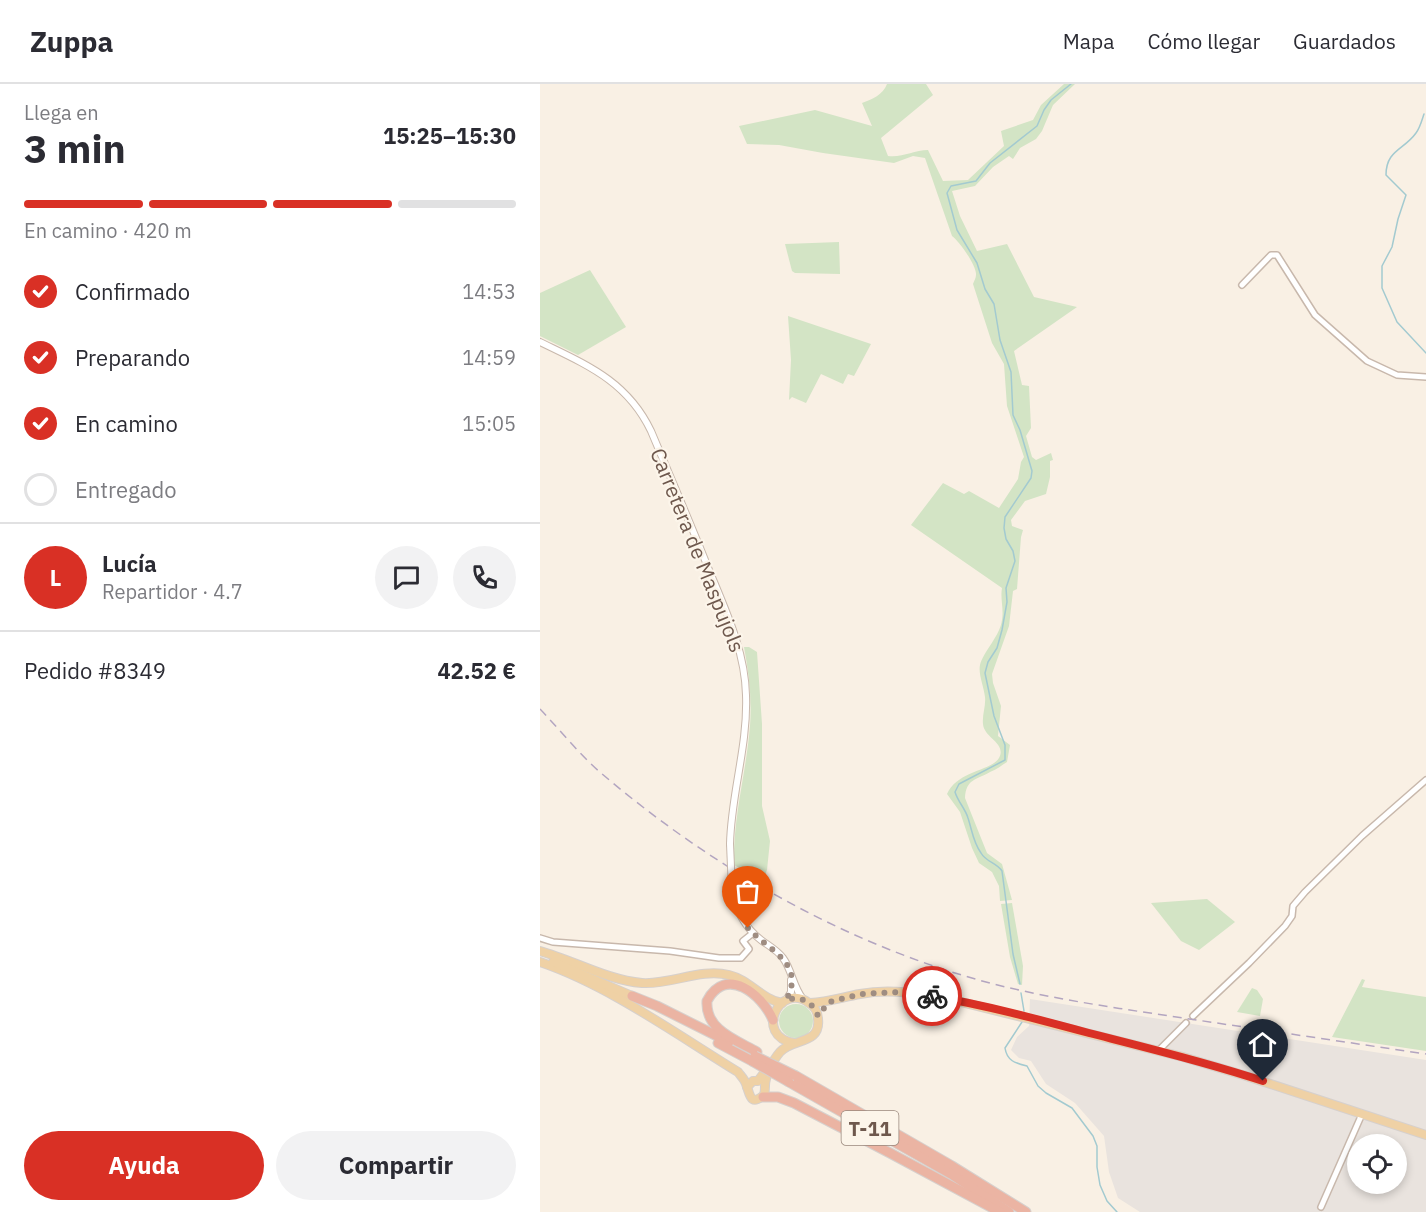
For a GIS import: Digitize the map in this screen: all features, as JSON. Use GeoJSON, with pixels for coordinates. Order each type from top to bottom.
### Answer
{"type":"FeatureCollection","features":[{"type":"Feature","properties":{"kind":"highway"},"geometry":{"type":"LineString","coordinates":[[755,1056],[714,1025],[707,1012],[707,1001],[717,988],[728,984],[738,985],[762,1002],[773,1020]]}},
{"type":"Feature","properties":{"kind":"highway","name":"T-11"},"geometry":{"type":"LineString","coordinates":[[632,996],[755,1056],[1026,1212]]}},
{"type":"Feature","properties":{"kind":"highway","name":"T-11"},"geometry":{"type":"LineString","coordinates":[[792,1079],[814,1085],[951,1170],[1009,1212]]}},
{"type":"Feature","properties":{"kind":"highway"},"geometry":{"type":"LineString","coordinates":[[763,1097],[778,1097],[794,1103],[1000,1212]]}},
{"type":"Feature","properties":{"kind":"main road"},"geometry":{"type":"LineString","coordinates":[[540,951],[611,976],[643,983],[712,973],[730,975],[747,982],[767,999],[784,1001],[795,998],[829,1002],[861,994],[882,992],[922,994],[994,1009],[1158,1050],[1243,1075],[1426,1135]]}},
{"type":"Feature","properties":{"kind":"main road","name":"T-11"},"geometry":{"type":"LineString","coordinates":[[540,957],[632,996]]}},
{"type":"Feature","properties":{"kind":"main road"},"geometry":{"type":"LineString","coordinates":[[540,962],[629,1005],[738,1072],[747,1087],[747,1094],[750,1098],[763,1097],[766,1092],[761,1084]]}},
{"type":"Feature","properties":{"kind":"main road"},"geometry":{"type":"LineString","coordinates":[[761,1084],[777,1050],[774,1012],[784,1001]]}},
{"type":"Feature","properties":{"kind":"main road"},"geometry":{"type":"LineString","coordinates":[[807,1001],[818,1016]]}},
{"type":"Feature","properties":{"kind":"main road"},"geometry":{"type":"LineString","coordinates":[[761,1084],[779,1053],[787,1046],[804,1042],[812,1036],[817,1028],[818,1016],[829,1002]]}},
{"type":"Feature","properties":{"kind":"main road"},"geometry":{"type":"LineString","coordinates":[[777,1034],[783,1040],[794,1043]]}},
{"type":"Feature","properties":{"kind":"main road"},"geometry":{"type":"LineString","coordinates":[[747,1087],[750,1083],[761,1084]]}},
{"type":"Feature","properties":{"kind":"street"},"geometry":{"type":"LineString","coordinates":[[1242,285],[1271,255],[1276,255],[1315,315],[1367,361],[1397,375],[1426,377]]}},
{"type":"Feature","properties":{"kind":"street","name":"Carretera de Maspujols"},"geometry":{"type":"LineString","coordinates":[[540,342],[605,377],[619,387],[637,407],[651,431],[727,615],[742,662],[747,714],[731,817],[732,889],[737,909],[753,933],[778,952],[790,971],[799,994],[807,1001]]}},
{"type":"Feature","properties":{"kind":"street"},"geometry":{"type":"LineString","coordinates":[[1193,1016],[1285,926],[1292,916],[1293,906],[1305,892],[1362,836],[1426,780]]}},
{"type":"Feature","properties":{"kind":"street"},"geometry":{"type":"LineString","coordinates":[[540,938],[553,942],[670,951],[719,958],[741,958],[748,949],[743,941],[753,933]]}},
{"type":"Feature","properties":{"kind":"street"},"geometry":{"type":"LineString","coordinates":[[784,1001],[792,987],[790,971]]}},
{"type":"Feature","properties":{"kind":"street"},"geometry":{"type":"LineString","coordinates":[[1158,1050],[1186,1023]]}},
{"type":"Feature","properties":{"kind":"street"},"geometry":{"type":"LineString","coordinates":[[1321,1207],[1362,1114]]}},
{"type":"Feature","properties":{"kind":"shaded area"},"geometry":{"type":"Polygon","coordinates":[[[1030,999],[1426,1060],[1426,1212],[1140,1212],[1118,1198],[1109,1172],[1104,1136],[1075,1103],[1046,1084],[1031,1061],[1019,1058],[1011,1050],[1017,1037],[1029,1026],[1030,999]]]}},
{"type":"Feature","properties":{"kind":"green space"},"geometry":{"type":"Polygon","coordinates":[[[887,84],[926,84],[933,95],[881,138],[888,156],[928,150],[943,181],[968,180],[1004,146],[1001,131],[1033,120],[1041,105],[1064,84],[1075,84],[1053,105],[1036,139],[1020,148],[1013,159],[1009,156],[993,167],[975,186],[952,191],[960,216],[977,251],[1007,244],[1034,297],[1077,307],[1014,351],[1022,385],[1029,386],[1031,428],[1026,436],[1032,457],[1036,460],[1051,453],[1053,460],[1050,461],[1050,477],[1046,494],[1025,501],[1011,520],[1012,526],[1023,530],[1017,589],[1013,591],[1009,626],[992,674],[1001,706],[998,736],[1010,745],[1007,762],[973,781],[967,787],[965,798],[987,853],[1002,864],[1012,900],[1000,901],[999,886],[992,872],[979,863],[960,812],[947,794],[958,780],[989,766],[999,758],[1001,753],[998,744],[984,729],[985,697],[980,665],[1001,626],[1002,588],[911,525],[943,483],[964,494],[969,491],[999,508],[1018,479],[1024,457],[1007,406],[1004,364],[992,343],[973,284],[976,271],[967,254],[952,236],[925,158],[913,156],[894,163],[779,145],[747,144],[739,126],[815,110],[872,126],[862,103],[880,94],[887,84]]]}},
{"type":"Feature","properties":{"kind":"green space"},"geometry":{"type":"Polygon","coordinates":[[[839,242],[840,274],[795,273],[792,271],[785,244],[839,242]]]}},
{"type":"Feature","properties":{"kind":"green space"},"geometry":{"type":"Polygon","coordinates":[[[590,270],[626,327],[578,355],[540,336],[540,293],[590,270]]]}},
{"type":"Feature","properties":{"kind":"green space"},"geometry":{"type":"Polygon","coordinates":[[[788,316],[871,344],[854,376],[848,374],[843,384],[821,374],[806,403],[792,397],[789,400],[791,360],[788,316]]]}},
{"type":"Feature","properties":{"kind":"green space"},"geometry":{"type":"Polygon","coordinates":[[[744,647],[757,652],[762,724],[762,806],[770,841],[767,870],[763,881],[734,865],[736,829],[751,716],[750,686],[744,647]]]}},
{"type":"Feature","properties":{"kind":"green space"},"geometry":{"type":"Polygon","coordinates":[[[1207,899],[1235,922],[1199,950],[1181,941],[1151,903],[1207,899]]]}},
{"type":"Feature","properties":{"kind":"green space"},"geometry":{"type":"Polygon","coordinates":[[[1012,903],[1023,966],[1022,985],[1018,984],[1010,957],[1001,904],[1012,903]]]}},
{"type":"Feature","properties":{"kind":"green space"},"geometry":{"type":"Polygon","coordinates":[[[1362,979],[1365,980],[1362,987],[1426,997],[1426,1051],[1332,1037],[1362,979]]]}},
{"type":"Feature","properties":{"kind":"green space"},"geometry":{"type":"Polygon","coordinates":[[[1252,988],[1257,990],[1263,999],[1260,1016],[1237,1012],[1252,988]]]}},
{"type":"Feature","properties":{"kind":"green space"},"geometry":{"type":"Polygon","coordinates":[[[796,1004],[808,1009],[813,1021],[808,1033],[796,1038],[784,1033],[779,1021],[784,1009],[796,1004]]]}},
{"type":"Feature","properties":{"kind":"waterway"},"geometry":{"type":"LineString","coordinates":[[1020,984],[1013,954],[1002,871],[978,849],[967,814],[955,792],[959,784],[1005,760],[1005,745],[994,716],[985,673],[988,662],[997,648],[1002,630],[1007,602],[1006,588],[1015,561],[1013,551],[1006,539],[1005,517],[1031,478],[1032,471],[1020,430],[1013,415],[1011,372],[1000,340],[994,304],[985,289],[977,263],[957,230],[947,193],[951,186],[976,181],[990,163],[1037,126],[1051,100],[1071,84]]}},
{"type":"Feature","properties":{"kind":"waterway"},"geometry":{"type":"LineString","coordinates":[[1424,114],[1416,133],[1392,155],[1387,167],[1386,175],[1406,195],[1392,247],[1382,266],[1382,288],[1397,322],[1426,353]]}},
{"type":"Feature","properties":{"kind":"waterway"},"geometry":{"type":"LineString","coordinates":[[1021,993],[1024,1011]]}},
{"type":"Feature","properties":{"kind":"waterway"},"geometry":{"type":"LineString","coordinates":[[1022,1022],[1005,1048],[1008,1056],[1015,1062],[1027,1066],[1038,1086],[1046,1093],[1072,1108],[1093,1136],[1097,1146],[1100,1185],[1107,1201],[1117,1212]]}},
{"type":"Feature","properties":{"kind":"railway"},"geometry":{"type":"LineString","coordinates":[[540,709],[601,773],[688,840],[782,898],[882,947],[986,982],[1084,1003],[1426,1054]]}},
{"type":"Feature","properties":{"kind":"way so far"},"geometry":{"type":"LineString","coordinates":[[748,928],[778,952],[788,965],[792,987],[786,1000],[800,998],[807,1001],[814,1007],[818,1016],[829,1002],[861,994],[900,992],[932,996]]}},
{"type":"Feature","properties":{"kind":"route"},"geometry":{"type":"LineString","coordinates":[[932,996],[994,1009],[1183,1057],[1263,1081]]}}]}
